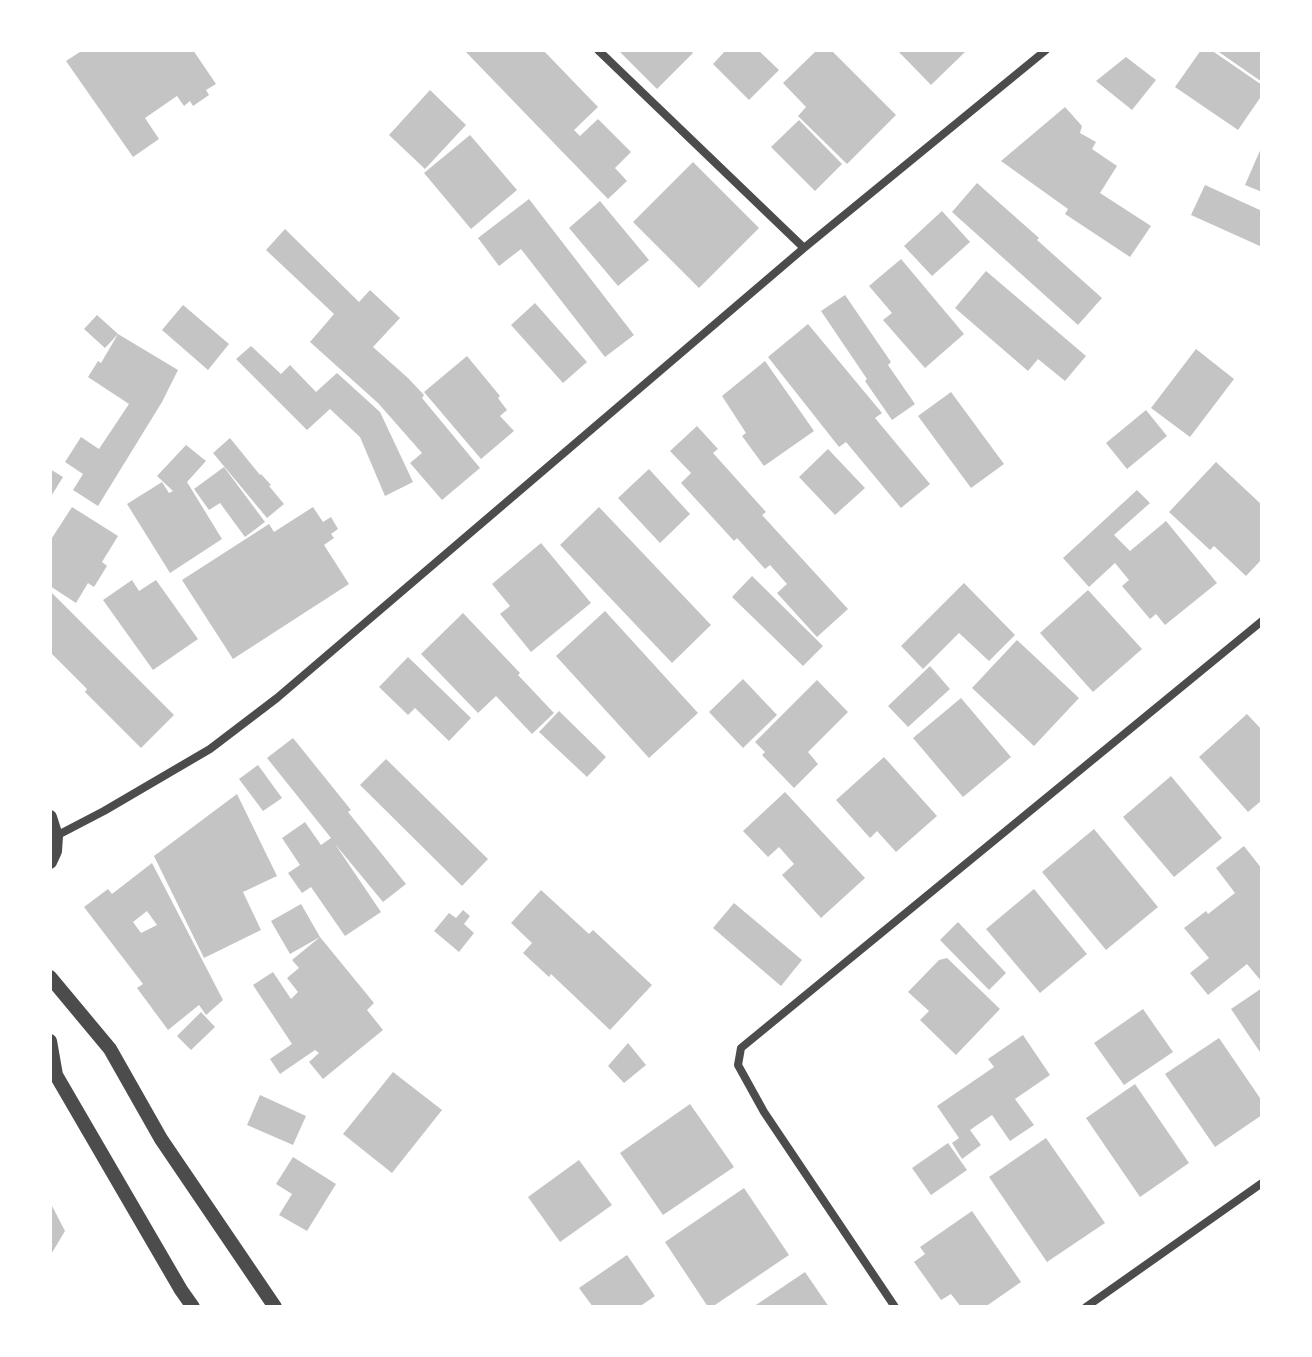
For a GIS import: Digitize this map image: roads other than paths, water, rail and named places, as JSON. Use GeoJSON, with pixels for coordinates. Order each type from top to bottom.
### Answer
{"type":"FeatureCollection","features":[{"type":"Feature","properties":{"kind":"street"},"geometry":{"type":"LineString","coordinates":[[598,50],[804,248]]}},
{"type":"Feature","properties":{"kind":"street"},"geometry":{"type":"LineString","coordinates":[[56,836],[210,749],[277,698],[804,248],[1046,50]]}},
{"type":"Feature","properties":{"kind":"street"},"geometry":{"type":"LineString","coordinates":[[895,1307],[764,1112],[738,1065],[741,1048],[1262,621]]}},
{"type":"Feature","properties":{"kind":"street"},"geometry":{"type":"LineString","coordinates":[[50,817],[56,836],[50,862]]}},
{"type":"Feature","properties":{"kind":"street"},"geometry":{"type":"LineString","coordinates":[[50,977],[110,1049],[161,1139],[275,1307]]}},
{"type":"Feature","properties":{"kind":"street"},"geometry":{"type":"LineString","coordinates":[[50,1041],[56,1075],[193,1307]]}},
{"type":"Feature","properties":{"kind":"street"},"geometry":{"type":"LineString","coordinates":[[1086,1307],[1262,1183]]}}]}
